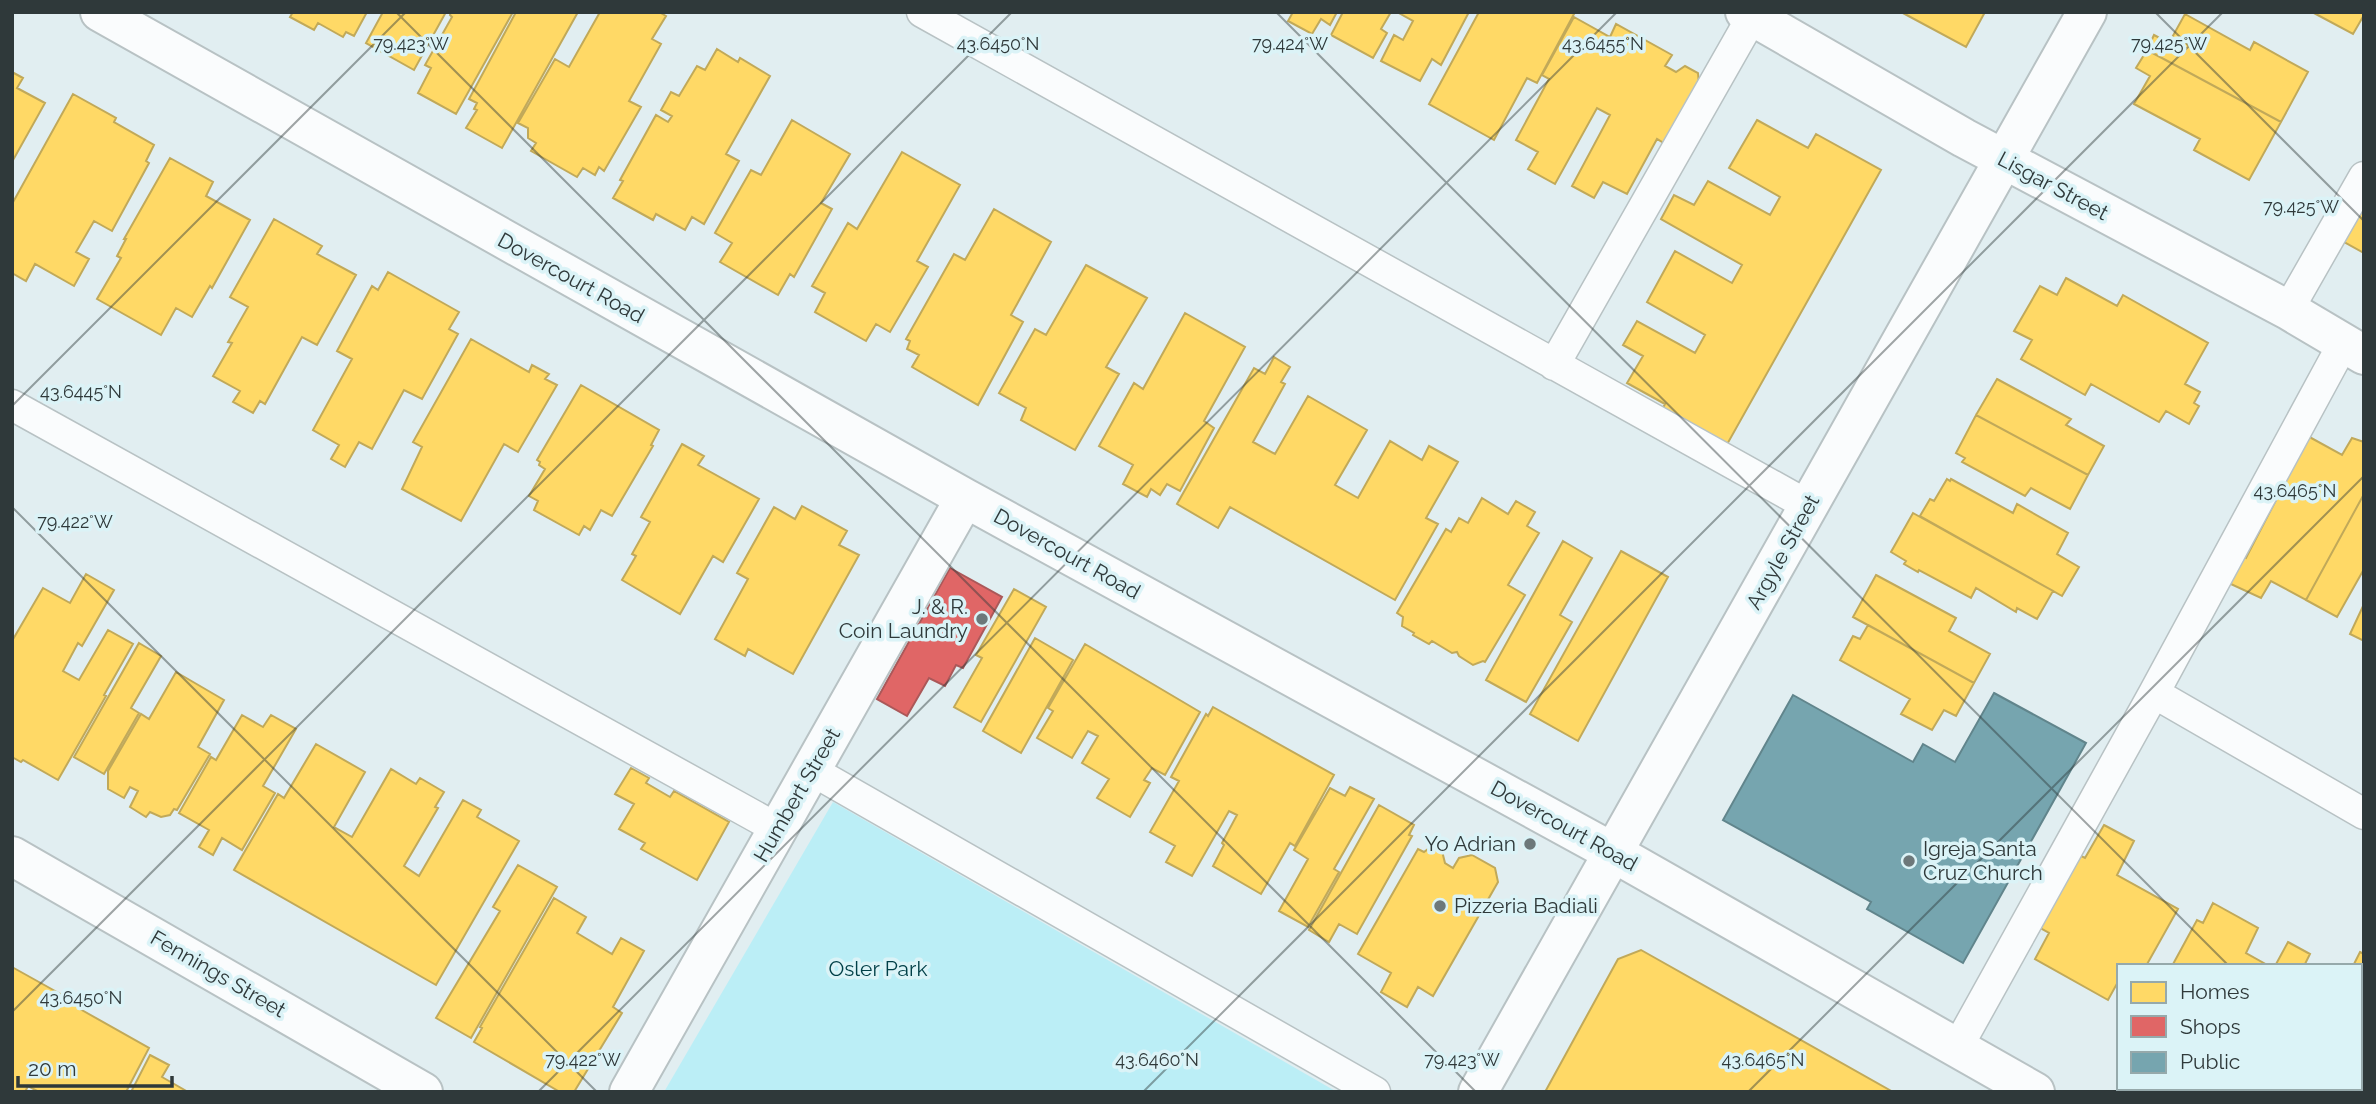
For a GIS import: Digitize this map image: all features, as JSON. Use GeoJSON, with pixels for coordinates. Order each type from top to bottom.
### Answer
{"type":"FeatureCollection","features":[{"type":"Feature","properties":{"kind":"street","name":"Dovercourt Road"},"geometry":{"type":"LineString","coordinates":[[100,12],[965,498],[1614,853],[2035,1092]]}},
{"type":"Feature","properties":{"kind":"street","name":"Argyle Street"},"geometry":{"type":"LineString","coordinates":[[1478,1092],[2087,12]]}},
{"type":"Feature","properties":{"kind":"street","name":"Lisgar Street"},"geometry":{"type":"LineString","coordinates":[[1749,14],[2005,160],[2288,310],[2353,349]]}},
{"type":"Feature","properties":{"kind":"street","name":"Humbert Street"},"geometry":{"type":"LineString","coordinates":[[629,1092],[965,498]]}},
{"type":"Feature","properties":{"kind":"street","name":"Fennings Street"},"geometry":{"type":"LineString","coordinates":[[12,856],[423,1092]]}},
{"type":"Feature","properties":{"kind":"lane"},"geometry":{"type":"LineString","coordinates":[[922,12],[1809,506]]}},
{"type":"Feature","properties":{"kind":"lane"},"geometry":{"type":"LineString","coordinates":[[1554,365],[1749,14]]}},
{"type":"Feature","properties":{"kind":"lane"},"geometry":{"type":"LineString","coordinates":[[2288,310],[2364,177]]}},
{"type":"Feature","properties":{"kind":"lane"},"geometry":{"type":"LineString","coordinates":[[1957,1048],[2154,693],[2353,349]]}},
{"type":"Feature","properties":{"kind":"lane"},"geometry":{"type":"LineString","coordinates":[[12,405],[778,829]]}},
{"type":"Feature","properties":{"kind":"lane"},"geometry":{"type":"LineString","coordinates":[[2154,693],[2364,814]]}},
{"type":"Feature","properties":{"kind":"lane"},"geometry":{"type":"LineString","coordinates":[[811,770],[1375,1092]]}},
{"type":"Feature","properties":{"kind":"green space","name":"Osler Park"},"geometry":{"type":"Polygon","coordinates":[[[833,802],[1337,1092],[664,1092],[833,802]]]}},
{"type":"Feature","properties":{"kind":"building: Homes"},"geometry":{"type":"Polygon","coordinates":[[[293,12],[367,12],[354,36],[346,32],[343,37],[318,23],[314,30],[290,17],[293,12]]]}},
{"type":"Feature","properties":{"kind":"building: Homes"},"geometry":{"type":"Polygon","coordinates":[[[383,12],[446,12],[414,70],[366,43],[383,12]]]}},
{"type":"Feature","properties":{"kind":"building: Homes"},"geometry":{"type":"Polygon","coordinates":[[[451,12],[513,12],[456,114],[418,93],[431,68],[425,65],[452,17],[451,12]]]}},
{"type":"Feature","properties":{"kind":"building: Homes"},"geometry":{"type":"Polygon","coordinates":[[[516,12],[578,12],[502,148],[466,128],[477,110],[474,109],[477,103],[469,99],[516,12]]]}},
{"type":"Feature","properties":{"kind":"building: Homes"},"geometry":{"type":"Polygon","coordinates":[[[600,12],[659,12],[666,16],[652,39],[661,44],[629,101],[641,107],[604,171],[599,167],[595,175],[583,168],[577,177],[531,151],[536,143],[528,138],[528,128],[518,123],[555,59],[569,67],[600,12]]]}},
{"type":"Feature","properties":{"kind":"building: Homes"},"geometry":{"type":"Polygon","coordinates":[[[1293,12],[1337,12],[1330,25],[1321,19],[1312,34],[1288,21],[1293,12]]]}},
{"type":"Feature","properties":{"kind":"building: Homes"},"geometry":{"type":"Polygon","coordinates":[[[1343,12],[1391,12],[1381,29],[1387,33],[1373,58],[1331,35],[1343,12]]]}},
{"type":"Feature","properties":{"kind":"building: Homes"},"geometry":{"type":"Polygon","coordinates":[[[1397,12],[1469,12],[1441,65],[1432,59],[1420,81],[1381,61],[1394,35],[1403,40],[1413,21],[1397,12]]]}},
{"type":"Feature","properties":{"kind":"building: Homes"},"geometry":{"type":"Polygon","coordinates":[[[1479,12],[1574,14],[1537,83],[1527,78],[1494,140],[1429,104],[1479,12]]]}},
{"type":"Feature","properties":{"kind":"building: Homes"},"geometry":{"type":"Polygon","coordinates":[[[1901,12],[1985,12],[1966,47],[1901,12]]]}},
{"type":"Feature","properties":{"kind":"building: Homes"},"geometry":{"type":"Polygon","coordinates":[[[2312,12],[2364,12],[2364,15],[2353,34],[2312,12]]]}},
{"type":"Feature","properties":{"kind":"building: Homes"},"geometry":{"type":"Polygon","coordinates":[[[2185,14],[2250,50],[2254,42],[2308,72],[2281,122],[2147,50],[2154,35],[2169,43],[2185,14]]]}},
{"type":"Feature","properties":{"kind":"building: Homes"},"geometry":{"type":"Polygon","coordinates":[[[1574,17],[1610,37],[1616,24],[1672,55],[1665,66],[1676,72],[1685,66],[1698,73],[1699,85],[1667,145],[1657,139],[1627,194],[1603,182],[1594,198],[1572,186],[1610,115],[1597,108],[1555,184],[1528,169],[1538,152],[1516,140],[1549,79],[1542,75],[1574,17]]]}},
{"type":"Feature","properties":{"kind":"building: Homes"},"geometry":{"type":"Polygon","coordinates":[[[717,49],[738,62],[740,58],[770,76],[726,154],[739,161],[704,224],[692,217],[685,230],[656,214],[653,220],[613,198],[656,115],[668,122],[672,116],[661,110],[671,92],[679,96],[697,66],[705,70],[717,49]]]}},
{"type":"Feature","properties":{"kind":"building: Homes"},"geometry":{"type":"Polygon","coordinates":[[[2147,50],[2281,122],[2249,180],[2194,150],[2200,139],[2134,104],[2150,76],[2136,68],[2147,50]]]}},
{"type":"Feature","properties":{"kind":"building: Homes"},"geometry":{"type":"Polygon","coordinates":[[[12,72],[23,78],[17,88],[45,103],[12,162],[12,72]]]}},
{"type":"Feature","properties":{"kind":"building: Homes"},"geometry":{"type":"Polygon","coordinates":[[[73,94],[116,118],[114,122],[154,145],[146,161],[149,163],[112,231],[94,221],[76,252],[89,259],[74,286],[35,264],[26,281],[12,273],[12,204],[73,94]]]}},
{"type":"Feature","properties":{"kind":"building: Homes"},"geometry":{"type":"Polygon","coordinates":[[[792,120],[850,154],[821,203],[832,209],[794,277],[790,274],[778,295],[720,262],[732,243],[715,233],[751,170],[761,175],[792,120]]]}},
{"type":"Feature","properties":{"kind":"building: Homes"},"geometry":{"type":"Polygon","coordinates":[[[1757,120],[1808,148],[1816,134],[1881,170],[1725,448],[1661,412],[1665,404],[1627,383],[1643,356],[1623,345],[1637,321],[1695,353],[1705,335],[1647,302],[1675,251],[1732,283],[1742,265],[1661,219],[1674,195],[1694,205],[1708,181],[1770,215],[1780,197],[1729,168],[1757,120]]]}},
{"type":"Feature","properties":{"kind":"building: Homes"},"geometry":{"type":"Polygon","coordinates":[[[902,152],[960,185],[917,261],[928,267],[890,332],[876,324],[866,341],[815,312],[825,293],[812,286],[848,223],[857,229],[902,152]]]}},
{"type":"Feature","properties":{"kind":"building: Homes"},"geometry":{"type":"Polygon","coordinates":[[[170,158],[213,182],[206,196],[250,220],[212,288],[210,286],[192,317],[176,308],[161,335],[97,299],[121,258],[117,256],[124,239],[170,158]]]}},
{"type":"Feature","properties":{"kind":"building: Homes"},"geometry":{"type":"Polygon","coordinates":[[[2364,190],[2364,253],[2337,238],[2364,190]]]}},
{"type":"Feature","properties":{"kind":"building: Homes"},"geometry":{"type":"Polygon","coordinates":[[[994,209],[1051,242],[1011,315],[1023,322],[978,405],[912,367],[919,355],[907,349],[910,341],[906,339],[954,254],[965,260],[994,209]]]}},
{"type":"Feature","properties":{"kind":"building: Homes"},"geometry":{"type":"Polygon","coordinates":[[[274,219],[322,246],[317,254],[356,275],[317,345],[302,337],[265,404],[260,401],[253,413],[233,402],[240,391],[213,376],[248,307],[230,297],[274,219]]]}},
{"type":"Feature","properties":{"kind":"building: Homes"},"geometry":{"type":"Polygon","coordinates":[[[1086,265],[1147,298],[1106,367],[1119,374],[1075,450],[1021,420],[1026,408],[999,393],[1035,329],[1046,335],[1086,265]]]}},
{"type":"Feature","properties":{"kind":"building: Homes"},"geometry":{"type":"Polygon","coordinates":[[[388,272],[459,312],[449,329],[458,334],[422,399],[404,390],[372,449],[359,442],[345,467],[331,459],[339,445],[313,430],[352,359],[337,351],[372,286],[378,290],[388,272]]]}},
{"type":"Feature","properties":{"kind":"building: Homes"},"geometry":{"type":"Polygon","coordinates":[[[2066,278],[2117,306],[2123,295],[2208,343],[2185,384],[2200,392],[2194,403],[2199,406],[2189,424],[2166,411],[2159,422],[2091,384],[2085,395],[2021,359],[2032,340],[2014,331],[2040,286],[2057,295],[2066,278]]]}},
{"type":"Feature","properties":{"kind":"building: Homes"},"geometry":{"type":"Polygon","coordinates":[[[1185,313],[1245,347],[1204,421],[1214,428],[1180,491],[1167,484],[1160,495],[1151,489],[1147,497],[1123,484],[1133,465],[1099,446],[1134,383],[1143,389],[1185,313]]]}},
{"type":"Feature","properties":{"kind":"building: Homes"},"geometry":{"type":"Polygon","coordinates":[[[471,339],[529,372],[532,365],[549,374],[545,379],[557,385],[518,452],[504,444],[461,521],[402,489],[422,447],[413,442],[471,339]]]}},
{"type":"Feature","properties":{"kind":"building: Homes"},"geometry":{"type":"Polygon","coordinates":[[[1274,357],[1290,367],[1281,382],[1285,384],[1253,442],[1275,454],[1308,396],[1367,430],[1335,485],[1358,498],[1390,441],[1422,460],[1429,446],[1458,462],[1426,518],[1438,524],[1395,600],[1230,507],[1218,528],[1177,504],[1254,368],[1265,374],[1274,357]]]}},
{"type":"Feature","properties":{"kind":"building: Homes"},"geometry":{"type":"Polygon","coordinates":[[[1997,379],[2071,419],[2066,425],[2104,446],[2088,475],[1976,415],[1997,379]]]}},
{"type":"Feature","properties":{"kind":"building: Homes"},"geometry":{"type":"Polygon","coordinates":[[[581,385],[659,430],[651,445],[653,446],[612,516],[601,510],[590,530],[584,526],[579,535],[534,510],[538,501],[529,496],[545,469],[537,460],[581,385]]]}},
{"type":"Feature","properties":{"kind":"building: Homes"},"geometry":{"type":"Polygon","coordinates":[[[1976,415],[2088,475],[2070,509],[2031,488],[2025,496],[1962,462],[1965,458],[1956,453],[1976,415]]]}},
{"type":"Feature","properties":{"kind":"building: Homes"},"geometry":{"type":"Polygon","coordinates":[[[2304,434],[2342,455],[2352,438],[2364,442],[2364,494],[2306,600],[2271,581],[2261,598],[2220,579],[2235,552],[2246,558],[2276,500],[2267,494],[2304,434]]]}},
{"type":"Feature","properties":{"kind":"building: Homes"},"geometry":{"type":"Polygon","coordinates":[[[682,444],[704,456],[698,465],[759,499],[723,562],[713,556],[680,614],[622,580],[636,556],[632,554],[650,522],[641,517],[682,444]]]}},
{"type":"Feature","properties":{"kind":"building: Homes"},"geometry":{"type":"Polygon","coordinates":[[[1947,479],[2013,513],[2017,504],[2068,533],[2057,554],[2079,567],[2062,596],[1920,516],[1930,499],[1934,501],[1947,479]]]}},
{"type":"Feature","properties":{"kind":"building: Homes"},"geometry":{"type":"Polygon","coordinates":[[[2364,494],[2364,569],[2337,617],[2306,600],[2364,494]]]}},
{"type":"Feature","properties":{"kind":"building: Homes"},"geometry":{"type":"Polygon","coordinates":[[[1482,498],[1508,514],[1516,501],[1535,512],[1527,526],[1539,533],[1508,585],[1525,595],[1485,662],[1473,665],[1457,652],[1452,653],[1432,641],[1429,644],[1413,635],[1414,633],[1402,626],[1403,617],[1397,613],[1446,529],[1451,532],[1459,518],[1468,523],[1482,498]]]}},
{"type":"Feature","properties":{"kind":"building: Homes"},"geometry":{"type":"Polygon","coordinates":[[[802,506],[847,531],[839,545],[859,555],[793,674],[748,649],[745,656],[715,639],[748,579],[737,573],[774,507],[795,519],[802,506]]]}},
{"type":"Feature","properties":{"kind":"building: Homes"},"geometry":{"type":"Polygon","coordinates":[[[1913,513],[2053,591],[2037,619],[2017,608],[2016,612],[1976,588],[1971,598],[1904,564],[1906,561],[1891,552],[1913,513]]]}},
{"type":"Feature","properties":{"kind":"building: Homes"},"geometry":{"type":"Polygon","coordinates":[[[1563,541],[1592,558],[1560,615],[1572,622],[1526,702],[1486,680],[1563,541]]]}},
{"type":"Feature","properties":{"kind":"building: Homes"},"geometry":{"type":"Polygon","coordinates":[[[1621,551],[1668,577],[1578,741],[1530,714],[1621,551]]]}},
{"type":"Feature","properties":{"kind":"building: Homes"},"geometry":{"type":"Polygon","coordinates":[[[86,574],[114,590],[82,646],[78,643],[63,671],[79,680],[108,630],[133,644],[58,780],[23,760],[21,762],[12,757],[12,641],[43,588],[70,603],[86,574]]]}},
{"type":"Feature","properties":{"kind":"building: Homes"},"geometry":{"type":"Polygon","coordinates":[[[1876,575],[1956,618],[1949,631],[1990,654],[1974,683],[1853,617],[1876,575]]]}},
{"type":"Feature","properties":{"kind":"building: Homes"},"geometry":{"type":"Polygon","coordinates":[[[1014,589],[1046,607],[981,722],[954,707],[982,658],[976,655],[1014,589]]]}},
{"type":"Feature","properties":{"kind":"building: Homes"},"geometry":{"type":"Polygon","coordinates":[[[2364,604],[2364,641],[2350,634],[2364,604]]]}},
{"type":"Feature","properties":{"kind":"building: Homes"},"geometry":{"type":"Polygon","coordinates":[[[1868,625],[1974,683],[1956,716],[1944,710],[1932,730],[1901,714],[1910,699],[1840,660],[1853,636],[1860,639],[1868,625]]]}},
{"type":"Feature","properties":{"kind":"building: Homes"},"geometry":{"type":"Polygon","coordinates":[[[1035,638],[1073,660],[1021,753],[983,731],[1035,638]]]}},
{"type":"Feature","properties":{"kind":"building: Homes"},"geometry":{"type":"Polygon","coordinates":[[[139,643],[161,656],[131,708],[139,713],[104,774],[74,757],[139,643]]]}},
{"type":"Feature","properties":{"kind":"building: Homes"},"geometry":{"type":"Polygon","coordinates":[[[1085,644],[1200,712],[1165,775],[1152,768],[1144,780],[1150,783],[1130,817],[1097,798],[1109,779],[1082,763],[1098,736],[1088,731],[1072,758],[1037,738],[1053,711],[1048,708],[1085,644]]]}},
{"type":"Feature","properties":{"kind":"building: Homes"},"geometry":{"type":"Polygon","coordinates":[[[176,672],[224,700],[198,747],[210,754],[177,810],[174,809],[170,815],[161,817],[150,812],[146,817],[130,807],[138,791],[130,787],[124,798],[108,789],[108,771],[141,714],[149,719],[176,672]]]}},
{"type":"Feature","properties":{"kind":"building: Homes"},"geometry":{"type":"Polygon","coordinates":[[[1213,707],[1334,775],[1295,846],[1290,843],[1261,894],[1213,866],[1237,815],[1229,811],[1192,876],[1166,862],[1175,846],[1150,832],[1179,781],[1171,777],[1206,714],[1208,716],[1213,707]]]}},
{"type":"Feature","properties":{"kind":"building: Homes"},"geometry":{"type":"Polygon","coordinates":[[[242,715],[263,727],[271,715],[296,729],[263,786],[275,793],[242,850],[222,838],[213,855],[199,847],[209,830],[179,813],[211,757],[216,760],[242,715]]]}},
{"type":"Feature","properties":{"kind":"building: Homes"},"geometry":{"type":"Polygon","coordinates":[[[316,744],[365,772],[334,827],[352,837],[391,769],[416,784],[420,778],[444,792],[435,807],[438,808],[404,866],[419,876],[463,800],[481,810],[477,817],[519,841],[436,985],[234,870],[278,794],[284,798],[316,744]]]}},
{"type":"Feature","properties":{"kind":"building: Homes"},"geometry":{"type":"Polygon","coordinates":[[[631,768],[649,778],[646,783],[670,797],[674,791],[729,822],[697,880],[641,849],[645,843],[619,829],[634,804],[615,794],[631,768]]]}},
{"type":"Feature","properties":{"kind":"building: Homes"},"geometry":{"type":"Polygon","coordinates":[[[1350,787],[1374,799],[1334,869],[1339,872],[1308,927],[1279,911],[1308,859],[1294,850],[1330,788],[1345,796],[1350,787]]]}},
{"type":"Feature","properties":{"kind":"building: Homes"},"geometry":{"type":"Polygon","coordinates":[[[1379,805],[1414,825],[1409,835],[1412,836],[1357,934],[1339,924],[1329,942],[1309,930],[1379,805]]]}},
{"type":"Feature","properties":{"kind":"building: Homes"},"geometry":{"type":"Polygon","coordinates":[[[2104,825],[2134,841],[2117,875],[2178,909],[2147,964],[2117,964],[2117,984],[2108,1000],[2035,959],[2049,933],[2035,925],[2075,853],[2085,858],[2104,825]]]}},
{"type":"Feature","properties":{"kind":"building: Homes"},"geometry":{"type":"Polygon","coordinates":[[[1432,846],[1442,851],[1445,863],[1453,868],[1459,858],[1472,855],[1495,868],[1498,882],[1433,996],[1418,987],[1407,1007],[1381,992],[1391,973],[1358,954],[1418,849],[1424,852],[1432,846]]]}},
{"type":"Feature","properties":{"kind":"building: Homes"},"geometry":{"type":"Polygon","coordinates":[[[518,865],[557,887],[471,1038],[436,1018],[500,911],[493,907],[518,865]]]}},
{"type":"Feature","properties":{"kind":"building: Homes"},"geometry":{"type":"Polygon","coordinates":[[[554,898],[586,917],[577,933],[612,954],[621,938],[644,951],[613,1007],[622,1013],[574,1092],[560,1092],[474,1042],[554,898]]]}},
{"type":"Feature","properties":{"kind":"building: Homes"},"geometry":{"type":"Polygon","coordinates":[[[2213,903],[2258,928],[2246,953],[2265,964],[2173,964],[2197,920],[2203,923],[2213,903]]]}},
{"type":"Feature","properties":{"kind":"building: Homes"},"geometry":{"type":"Polygon","coordinates":[[[2288,942],[2310,954],[2305,964],[2276,964],[2288,942]]]}},
{"type":"Feature","properties":{"kind":"building: Homes"},"geometry":{"type":"Polygon","coordinates":[[[1641,950],[1893,1092],[1545,1092],[1618,959],[1641,950]]]}},
{"type":"Feature","properties":{"kind":"building: Homes"},"geometry":{"type":"Polygon","coordinates":[[[2360,952],[2364,954],[2364,1092],[2276,1092],[2273,1090],[2362,1090],[2362,964],[2354,964],[2360,952]]]}},
{"type":"Feature","properties":{"kind":"building: Homes"},"geometry":{"type":"Polygon","coordinates":[[[12,967],[149,1048],[126,1092],[39,1092],[28,1086],[25,1092],[12,1092],[12,967]]]}},
{"type":"Feature","properties":{"kind":"building: Homes"},"geometry":{"type":"Polygon","coordinates":[[[150,1055],[169,1065],[162,1077],[188,1092],[131,1092],[150,1055]]]}},
{"type":"Feature","properties":{"kind":"building: Shops"},"geometry":{"type":"Polygon","coordinates":[[[950,568],[1002,597],[963,668],[956,665],[945,686],[929,678],[907,716],[877,699],[950,568]]]}},
{"type":"Feature","properties":{"kind":"building: Public","name":"Igreja Santa Cruz Church"},"geometry":{"type":"Polygon","coordinates":[[[1994,693],[2086,743],[1963,963],[1867,909],[1871,902],[1723,820],[1793,695],[1913,762],[1923,744],[1955,762],[1994,693]]]}},
{"type":"Feature","properties":{"kind":"place","name":"J. & R. Coin Laundry"},"geometry":{"type":"Point","coordinates":[982,619]}},
{"type":"Feature","properties":{"kind":"place","name":"Yo Adrian"},"geometry":{"type":"Point","coordinates":[1530,844]}},
{"type":"Feature","properties":{"kind":"place","name":"Igreja Santa Cruz Church"},"geometry":{"type":"Point","coordinates":[1909,861]}},
{"type":"Feature","properties":{"kind":"place","name":"Pizzeria Badiali"},"geometry":{"type":"Point","coordinates":[1440,906]}}]}
